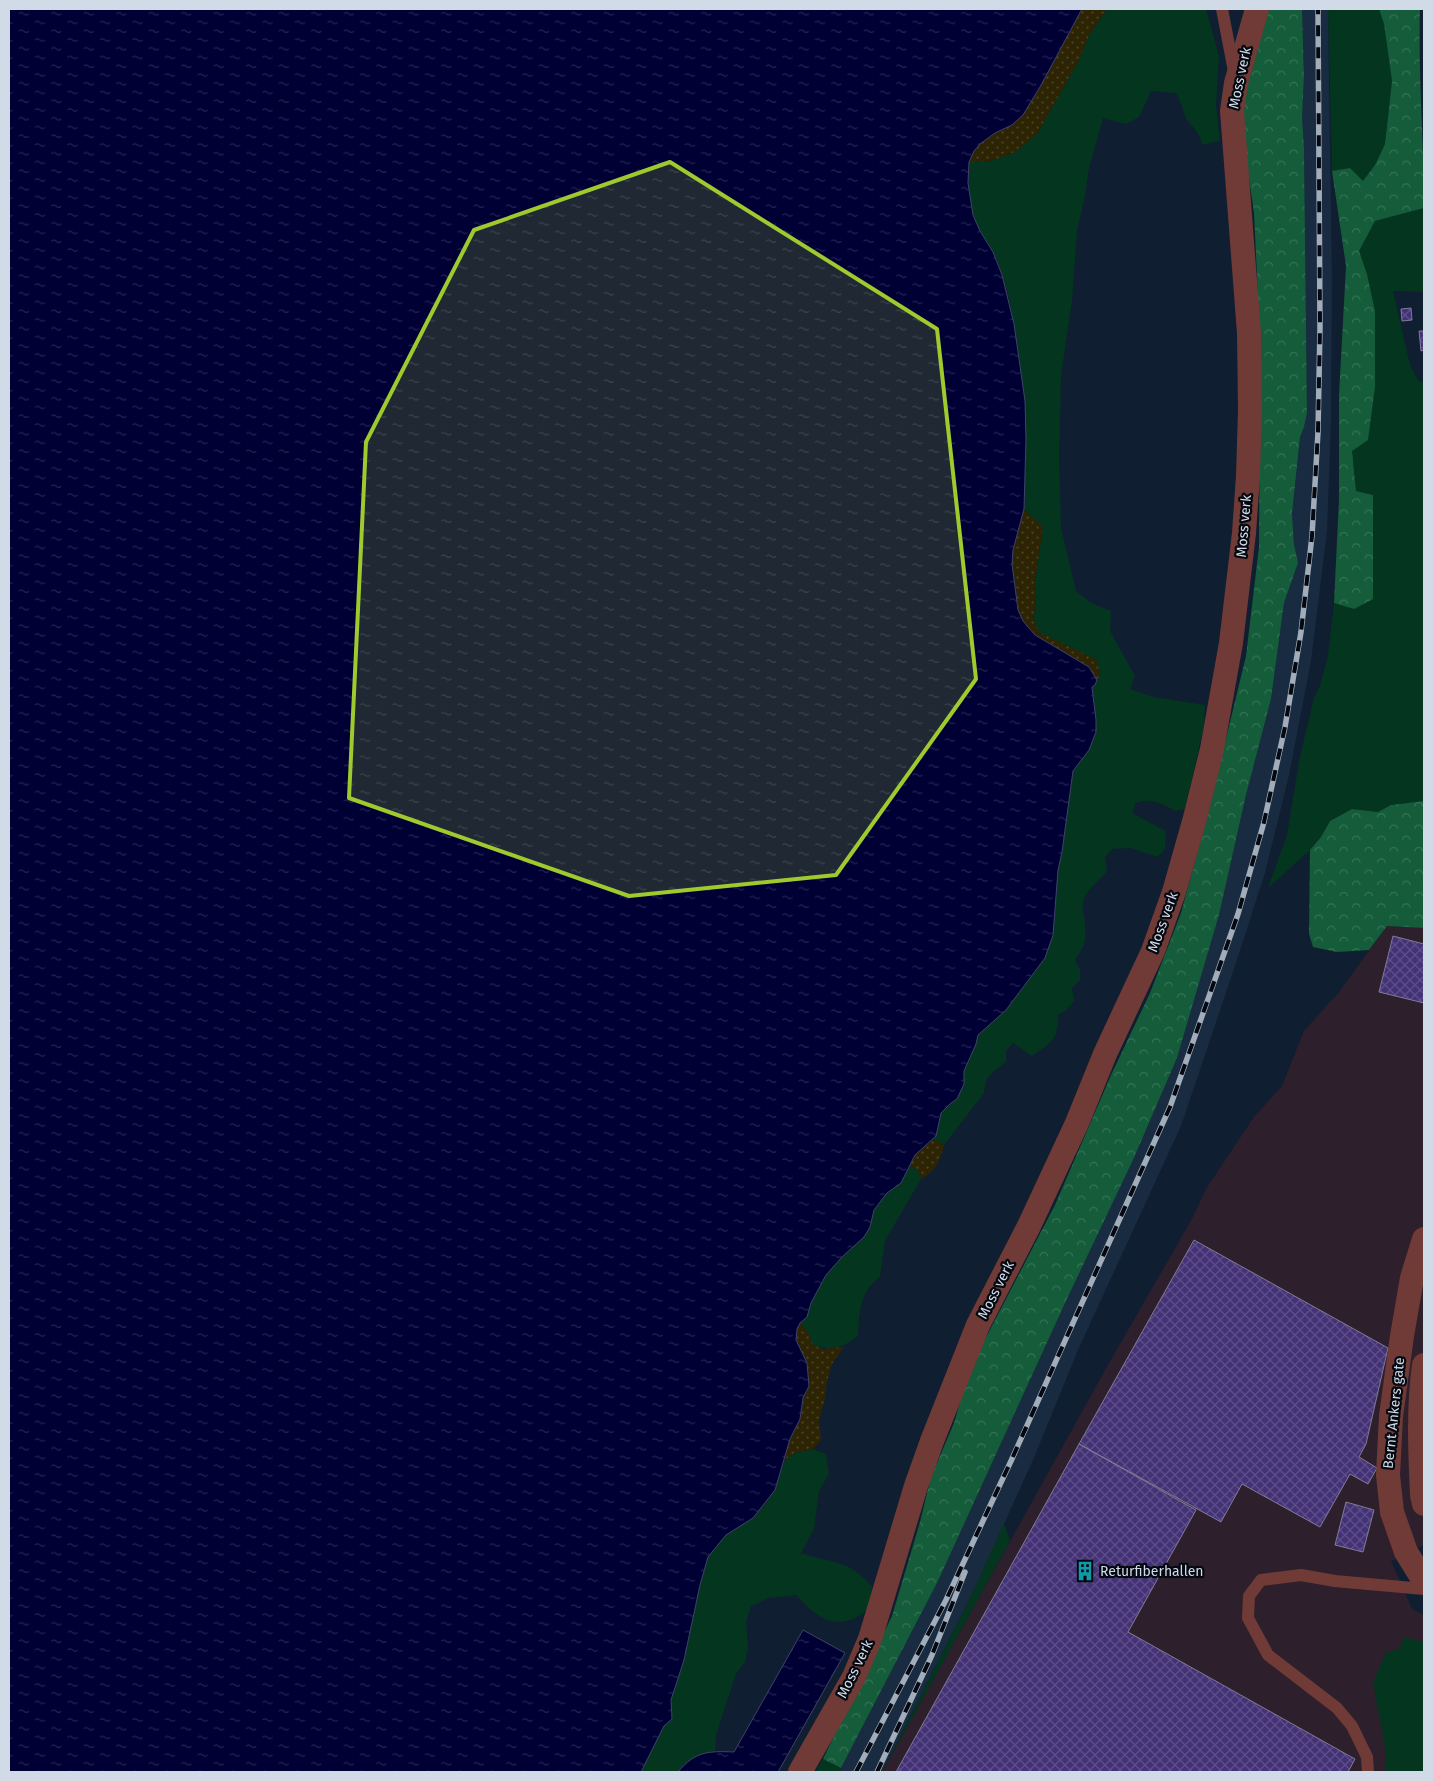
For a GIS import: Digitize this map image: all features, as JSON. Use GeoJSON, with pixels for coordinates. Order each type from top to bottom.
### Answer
{"type":"FeatureCollection","features":[{"type":"Feature","properties":{"kind":"street","name":"Moss verk"},"geometry":{"type":"LineString","coordinates":[[800,1772],[854,1677],[870,1639],[916,1486],[932,1441],[978,1325],[1029,1226],[1153,951],[1174,892],[1195,818],[1212,749],[1231,643],[1244,532],[1250,410],[1249,333],[1232,111],[1236,83],[1257,9]]}},
{"type":"Feature","properties":{"kind":"street","name":"Bernt Ankers gate"},"geometry":{"type":"LineString","coordinates":[[1424,1239],[1412,1278],[1402,1336],[1391,1416],[1388,1475],[1392,1512],[1406,1552],[1424,1581]]}},
{"type":"Feature","properties":{"kind":"street","name":"Bernt Ankers gate"},"geometry":{"type":"LineString","coordinates":[[1424,1365],[1420,1398],[1419,1437],[1424,1504]]}},
{"type":"Feature","properties":{"kind":"lane"},"geometry":{"type":"LineString","coordinates":[[1222,9],[1236,83]]}},
{"type":"Feature","properties":{"kind":"lane"},"geometry":{"type":"LineString","coordinates":[[1368,1772],[1367,1757],[1352,1726],[1336,1708],[1268,1655],[1248,1618],[1249,1596],[1262,1580],[1301,1575],[1336,1581],[1424,1589]]}},
{"type":"Feature","properties":{"kind":"highlighted area"},"geometry":{"type":"Polygon","coordinates":[[[670,162],[937,329],[976,679],[836,875],[629,896],[349,798],[366,442],[474,230],[670,162]]]}},
{"type":"Feature","properties":{"kind":"shaded area"},"geometry":{"type":"Polygon","coordinates":[[[1302,9],[1328,9],[1332,279],[1331,422],[1327,531],[1311,661],[1289,775],[1265,873],[1181,1126],[1078,1350],[1033,1460],[975,1588],[882,1772],[839,1772],[938,1581],[1066,1301],[1133,1160],[1177,1058],[1219,915],[1246,795],[1271,699],[1284,603],[1298,563],[1294,544],[1292,514],[1300,437],[1307,413],[1302,9]]]}},
{"type":"Feature","properties":{"kind":"shaded area"},"geometry":{"type":"Polygon","coordinates":[[[1387,926],[1424,928],[1424,1545],[1391,1561],[1412,1609],[1424,1615],[1424,1772],[882,1772],[1109,1363],[1192,1219],[1206,1189],[1254,1117],[1282,1086],[1304,1031],[1339,992],[1387,926]]]}},
{"type":"Feature","properties":{"kind":"green space"},"geometry":{"type":"Polygon","coordinates":[[[1107,9],[1206,9],[1219,56],[1216,106],[1220,141],[1202,145],[1198,134],[1184,114],[1176,93],[1151,91],[1139,117],[1126,124],[1103,118],[1089,168],[1077,231],[1072,301],[1061,375],[1059,459],[1061,528],[1076,591],[1091,603],[1111,611],[1110,631],[1135,676],[1130,689],[1153,697],[1205,705],[1204,725],[1185,809],[1175,811],[1151,801],[1141,801],[1136,803],[1132,813],[1166,831],[1165,849],[1158,857],[1131,848],[1112,849],[1105,857],[1107,871],[1084,898],[1085,939],[1075,960],[1080,970],[1080,980],[1072,988],[1074,1001],[1065,1011],[1058,1015],[1055,1036],[1049,1044],[1032,1056],[1013,1043],[1006,1051],[1006,1062],[986,1080],[984,1093],[944,1145],[934,1139],[941,1113],[957,1099],[964,1084],[964,1071],[976,1044],[977,1035],[1006,1010],[1055,913],[1058,870],[1073,771],[1089,750],[1095,706],[1092,687],[1100,676],[1097,660],[1039,633],[1033,618],[1036,607],[1035,581],[1043,527],[1024,509],[1024,416],[1018,347],[1011,306],[997,259],[979,229],[973,212],[969,188],[969,162],[985,162],[1015,152],[1037,134],[1079,60],[1089,35],[1107,9]]]}},
{"type":"Feature","properties":{"kind":"green space"},"geometry":{"type":"Polygon","coordinates":[[[1266,9],[1302,9],[1307,413],[1300,437],[1292,514],[1294,544],[1298,563],[1284,603],[1271,699],[1246,795],[1219,915],[1177,1058],[1133,1160],[1066,1301],[938,1581],[841,1768],[823,1759],[892,1616],[920,1522],[931,1477],[954,1423],[965,1385],[983,1343],[1055,1205],[1111,1075],[1150,993],[1181,913],[1207,817],[1246,656],[1259,547],[1260,369],[1254,213],[1238,103],[1266,9]]]}},
{"type":"Feature","properties":{"kind":"green space"},"geometry":{"type":"Polygon","coordinates":[[[1328,9],[1379,9],[1384,24],[1392,81],[1385,144],[1375,165],[1363,182],[1350,169],[1332,171],[1328,9]]]}},
{"type":"Feature","properties":{"kind":"green space"},"geometry":{"type":"Polygon","coordinates":[[[1379,9],[1420,9],[1424,208],[1375,221],[1359,251],[1367,274],[1375,311],[1375,387],[1368,440],[1352,451],[1356,491],[1373,495],[1373,599],[1354,609],[1334,603],[1339,500],[1339,395],[1346,266],[1332,171],[1350,168],[1363,181],[1375,165],[1385,144],[1392,81],[1384,24],[1379,9]]]}},
{"type":"Feature","properties":{"kind":"green space"},"geometry":{"type":"Polygon","coordinates":[[[1424,208],[1424,292],[1393,291],[1410,365],[1419,382],[1424,380],[1424,801],[1391,805],[1378,812],[1352,809],[1330,821],[1321,837],[1310,850],[1268,888],[1287,835],[1300,756],[1314,698],[1320,686],[1328,655],[1334,603],[1354,609],[1373,495],[1356,491],[1352,451],[1375,311],[1367,274],[1358,251],[1375,221],[1424,208]]]}},
{"type":"Feature","properties":{"kind":"green space"},"geometry":{"type":"Polygon","coordinates":[[[1424,801],[1424,928],[1387,926],[1369,950],[1337,952],[1313,947],[1309,934],[1310,850],[1321,837],[1330,821],[1352,809],[1378,812],[1391,805],[1424,801]]]}},
{"type":"Feature","properties":{"kind":"green space"},"geometry":{"type":"Polygon","coordinates":[[[909,1164],[919,1171],[921,1179],[885,1241],[880,1277],[868,1289],[862,1303],[858,1336],[847,1344],[836,1348],[812,1345],[809,1334],[800,1323],[807,1317],[811,1303],[826,1275],[870,1227],[874,1210],[887,1193],[901,1183],[909,1164]]]}},
{"type":"Feature","properties":{"kind":"green space"},"geometry":{"type":"Polygon","coordinates":[[[813,1449],[826,1454],[829,1474],[819,1491],[814,1529],[801,1553],[848,1567],[864,1578],[872,1587],[870,1607],[850,1620],[840,1622],[831,1621],[813,1612],[796,1595],[769,1598],[751,1606],[746,1621],[748,1648],[745,1662],[736,1674],[716,1735],[715,1751],[695,1758],[678,1772],[641,1772],[664,1726],[670,1720],[671,1700],[684,1660],[708,1557],[726,1535],[753,1518],[766,1503],[775,1490],[785,1460],[794,1453],[813,1449]]]}},
{"type":"Feature","properties":{"kind":"green space"},"geometry":{"type":"Polygon","coordinates":[[[1004,1523],[1010,1541],[883,1771],[975,1588],[1004,1523]]]}},
{"type":"Feature","properties":{"kind":"green space"},"geometry":{"type":"Polygon","coordinates":[[[1404,1637],[1424,1642],[1424,1772],[1386,1772],[1385,1748],[1373,1682],[1386,1652],[1399,1649],[1404,1637]]]}},
{"type":"Feature","properties":{"kind":"green space"},"geometry":{"type":"Polygon","coordinates":[[[823,1759],[841,1768],[839,1772],[815,1772],[823,1759]]]}},
{"type":"Feature","properties":{"kind":"sand"},"geometry":{"type":"Polygon","coordinates":[[[1082,9],[1107,9],[1089,35],[1079,60],[1037,134],[1015,152],[985,162],[969,162],[980,144],[995,133],[1012,125],[1040,87],[1082,9]]]}},
{"type":"Feature","properties":{"kind":"sand"},"geometry":{"type":"Polygon","coordinates":[[[1024,509],[1043,527],[1035,581],[1036,607],[1033,618],[1039,632],[1097,660],[1100,676],[1097,680],[1089,667],[1035,635],[1023,621],[1018,610],[1012,564],[1013,550],[1024,509]]]}},
{"type":"Feature","properties":{"kind":"sand"},"geometry":{"type":"Polygon","coordinates":[[[934,1139],[944,1145],[941,1156],[934,1169],[921,1179],[918,1171],[909,1164],[915,1155],[934,1139]]]}},
{"type":"Feature","properties":{"kind":"sand"},"geometry":{"type":"Polygon","coordinates":[[[800,1323],[809,1334],[813,1345],[823,1349],[844,1347],[832,1364],[827,1381],[825,1399],[819,1419],[821,1440],[813,1449],[794,1453],[785,1460],[786,1450],[802,1411],[803,1398],[806,1392],[807,1363],[796,1340],[797,1329],[800,1323]]]}},
{"type":"Feature","properties":{"kind":"water"},"geometry":{"type":"Polygon","coordinates":[[[9,9],[1082,9],[1023,115],[1012,125],[995,133],[980,144],[974,151],[969,162],[968,183],[973,215],[993,252],[1002,275],[1014,324],[1025,401],[1024,509],[1013,550],[1012,564],[1018,610],[1023,621],[1035,635],[1089,667],[1097,680],[1092,687],[1096,732],[1089,750],[1073,771],[1058,870],[1053,935],[1045,958],[1006,1010],[978,1035],[964,1071],[964,1084],[957,1099],[941,1113],[936,1136],[915,1155],[901,1183],[887,1193],[874,1210],[870,1227],[864,1237],[826,1275],[811,1303],[807,1317],[800,1323],[797,1329],[796,1340],[807,1363],[809,1386],[803,1398],[800,1419],[790,1439],[775,1490],[753,1518],[726,1535],[708,1557],[684,1660],[671,1700],[672,1719],[664,1726],[641,1772],[9,1772],[9,9]]]}},
{"type":"Feature","properties":{"kind":"water"},"geometry":{"type":"Polygon","coordinates":[[[803,1630],[845,1653],[778,1772],[678,1772],[697,1756],[710,1752],[734,1752],[803,1630]]]}},
{"type":"Feature","properties":{"kind":"building"},"geometry":{"type":"Polygon","coordinates":[[[1411,308],[1412,320],[1402,321],[1401,309],[1411,308]]]}},
{"type":"Feature","properties":{"kind":"building"},"geometry":{"type":"Polygon","coordinates":[[[1419,331],[1424,331],[1424,350],[1421,351],[1419,331]]]}},
{"type":"Feature","properties":{"kind":"building"},"geometry":{"type":"Polygon","coordinates":[[[1393,936],[1424,944],[1424,1003],[1379,992],[1393,936]]]}},
{"type":"Feature","properties":{"kind":"building"},"geometry":{"type":"Polygon","coordinates":[[[1194,1240],[1388,1348],[1366,1444],[1359,1457],[1377,1468],[1368,1484],[1350,1474],[1320,1527],[1242,1484],[1221,1522],[1079,1444],[1194,1240]]]}},
{"type":"Feature","properties":{"kind":"building","name":"Returfiberhallen"},"geometry":{"type":"Polygon","coordinates":[[[1079,1444],[1196,1510],[1128,1632],[1355,1759],[1348,1772],[896,1772],[1079,1444]]]}},
{"type":"Feature","properties":{"kind":"building"},"geometry":{"type":"Polygon","coordinates":[[[1346,1502],[1374,1510],[1363,1552],[1335,1545],[1346,1502]]]}},
{"type":"Feature","properties":{"kind":"railway"},"geometry":{"type":"LineString","coordinates":[[856,1772],[946,1600],[1011,1461],[1170,1107],[1238,914],[1264,822],[1285,727],[1301,632],[1312,536],[1318,432],[1320,327],[1318,9]]}},
{"type":"Feature","properties":{"kind":"railway"},"geometry":{"type":"LineString","coordinates":[[877,1772],[932,1655],[965,1572]]}},
{"type":"Feature","properties":{"kind":"place","name":"Returfiberhallen"},"geometry":{"type":"Point","coordinates":[1085,1571]}}]}
